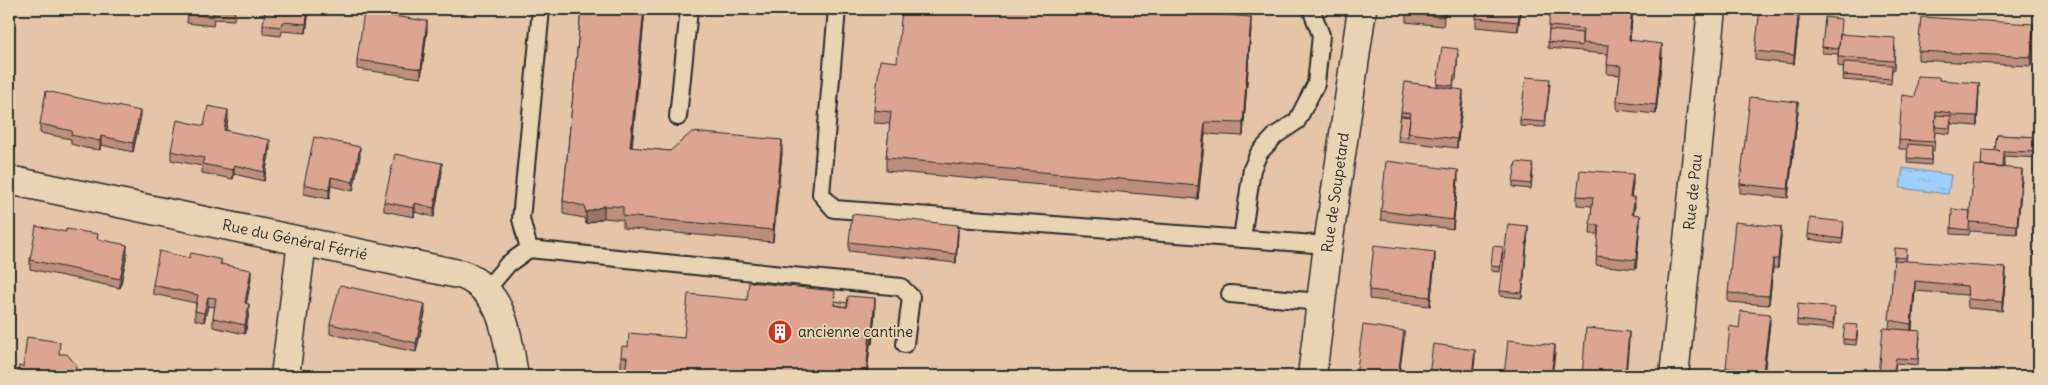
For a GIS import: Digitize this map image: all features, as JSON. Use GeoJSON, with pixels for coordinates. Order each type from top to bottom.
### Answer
{"type":"FeatureCollection","features":[{"type":"Feature","properties":{"kind":"street","name":"Rue de Soupetard"},"geometry":{"type":"LineString","coordinates":[[1312,376],[1320,302],[1362,9]]}},
{"type":"Feature","properties":{"kind":"street","name":"Rue de Pau"},"geometry":{"type":"LineString","coordinates":[[1674,376],[1712,9]]}},
{"type":"Feature","properties":{"kind":"street","name":"Rue du Général Férrié"},"geometry":{"type":"LineString","coordinates":[[9,180],[463,275],[475,280],[486,290],[503,316],[514,376]]}},
{"type":"Feature","properties":{"kind":"street"},"geometry":{"type":"LineString","coordinates":[[285,376],[302,242]]}},
{"type":"Feature","properties":{"kind":"lane"},"geometry":{"type":"LineString","coordinates":[[529,248],[520,219],[541,9]]}},
{"type":"Feature","properties":{"kind":"lane"},"geometry":{"type":"LineString","coordinates":[[678,117],[689,9]]}},
{"type":"Feature","properties":{"kind":"lane"},"geometry":{"type":"LineString","coordinates":[[837,9],[821,194],[834,209],[1328,245]]}},
{"type":"Feature","properties":{"kind":"lane"},"geometry":{"type":"LineString","coordinates":[[1242,239],[1252,169],[1255,161],[1259,153],[1276,135],[1297,121],[1316,84],[1321,35],[1311,9]]}},
{"type":"Feature","properties":{"kind":"lane"},"geometry":{"type":"LineString","coordinates":[[486,290],[508,264],[529,248],[901,287],[911,297],[905,344]]}},
{"type":"Feature","properties":{"kind":"lane"},"geometry":{"type":"LineString","coordinates":[[1230,294],[1320,302]]}},
{"type":"Feature","properties":{"kind":"water"},"geometry":{"type":"Polygon","coordinates":[[[1903,168],[1951,175],[1948,194],[1900,188],[1903,168]]]}},
{"type":"Feature","properties":{"kind":"building"},"geometry":{"type":"Polygon","coordinates":[[[188,9],[234,9],[234,11],[214,10],[213,17],[187,14],[188,9]]]}},
{"type":"Feature","properties":{"kind":"building"},"geometry":{"type":"Polygon","coordinates":[[[265,9],[308,9],[306,24],[282,22],[281,27],[263,25],[265,9]]]}},
{"type":"Feature","properties":{"kind":"building"},"geometry":{"type":"Polygon","coordinates":[[[581,9],[644,9],[630,147],[670,151],[692,132],[782,140],[773,230],[623,216],[623,207],[614,206],[604,206],[586,212],[584,206],[563,201],[581,9]]]}},
{"type":"Feature","properties":{"kind":"building"},"geometry":{"type":"Polygon","coordinates":[[[902,9],[1157,9],[1251,17],[1243,123],[1205,122],[1198,186],[886,158],[891,112],[874,110],[880,60],[897,62],[902,9]]]}},
{"type":"Feature","properties":{"kind":"building"},"geometry":{"type":"Polygon","coordinates":[[[1406,9],[1444,9],[1443,17],[1406,13],[1406,9]]]}},
{"type":"Feature","properties":{"kind":"building"},"geometry":{"type":"Polygon","coordinates":[[[1477,9],[1520,9],[1518,22],[1476,18],[1477,9]]]}},
{"type":"Feature","properties":{"kind":"building"},"geometry":{"type":"Polygon","coordinates":[[[1550,9],[1632,9],[1629,40],[1662,44],[1656,105],[1617,101],[1621,66],[1607,65],[1609,45],[1582,43],[1583,29],[1549,26],[1550,9]]]}},
{"type":"Feature","properties":{"kind":"building"},"geometry":{"type":"Polygon","coordinates":[[[1760,9],[1799,9],[1794,55],[1755,51],[1760,9]]]}},
{"type":"Feature","properties":{"kind":"building"},"geometry":{"type":"Polygon","coordinates":[[[364,12],[427,21],[421,69],[357,60],[364,12]]]}},
{"type":"Feature","properties":{"kind":"building"},"geometry":{"type":"Polygon","coordinates":[[[1825,17],[1841,19],[1839,49],[1822,47],[1825,17]]]}},
{"type":"Feature","properties":{"kind":"building"},"geometry":{"type":"Polygon","coordinates":[[[1921,17],[2033,24],[2031,57],[1918,51],[1921,17]]]}},
{"type":"Feature","properties":{"kind":"building"},"geometry":{"type":"Polygon","coordinates":[[[1549,30],[1582,33],[1582,46],[1548,42],[1549,30]]]}},
{"type":"Feature","properties":{"kind":"building"},"geometry":{"type":"Polygon","coordinates":[[[1840,34],[1895,38],[1894,61],[1838,57],[1840,34]]]}},
{"type":"Feature","properties":{"kind":"building"},"geometry":{"type":"Polygon","coordinates":[[[1442,47],[1458,49],[1453,86],[1437,84],[1442,47]]]}},
{"type":"Feature","properties":{"kind":"building"},"geometry":{"type":"Polygon","coordinates":[[[1844,62],[1892,65],[1891,79],[1843,75],[1844,62]]]}},
{"type":"Feature","properties":{"kind":"building"},"geometry":{"type":"Polygon","coordinates":[[[1917,76],[1939,77],[1939,80],[1979,83],[1977,116],[1952,115],[1951,113],[1936,111],[1934,142],[1899,140],[1902,95],[1915,97],[1917,76]]]}},
{"type":"Feature","properties":{"kind":"building"},"geometry":{"type":"Polygon","coordinates":[[[1526,77],[1550,79],[1545,122],[1520,120],[1526,77]]]}},
{"type":"Feature","properties":{"kind":"building"},"geometry":{"type":"Polygon","coordinates":[[[1405,82],[1463,90],[1457,139],[1408,133],[1411,113],[1401,112],[1405,82]]]}},
{"type":"Feature","properties":{"kind":"building"},"geometry":{"type":"Polygon","coordinates":[[[46,91],[140,111],[133,143],[101,136],[100,141],[85,138],[71,135],[72,131],[40,124],[46,91]]]}},
{"type":"Feature","properties":{"kind":"building"},"geometry":{"type":"Polygon","coordinates":[[[1750,97],[1798,102],[1788,189],[1740,184],[1750,97]]]}},
{"type":"Feature","properties":{"kind":"building"},"geometry":{"type":"Polygon","coordinates":[[[208,106],[228,110],[224,130],[270,140],[264,172],[234,165],[233,170],[202,164],[204,158],[171,151],[177,120],[204,126],[208,106]]]}},
{"type":"Feature","properties":{"kind":"building"},"geometry":{"type":"Polygon","coordinates":[[[1936,115],[1951,116],[1950,128],[1935,127],[1936,115]]]}},
{"type":"Feature","properties":{"kind":"building"},"geometry":{"type":"Polygon","coordinates":[[[1401,116],[1410,117],[1408,137],[1398,136],[1401,116]]]}},
{"type":"Feature","properties":{"kind":"building"},"geometry":{"type":"Polygon","coordinates":[[[1997,135],[2039,137],[2039,152],[2004,151],[2003,168],[1981,166],[1982,150],[2000,151],[1995,149],[1997,135]]]}},
{"type":"Feature","properties":{"kind":"building"},"geometry":{"type":"Polygon","coordinates":[[[314,137],[360,147],[353,182],[331,177],[329,190],[304,184],[314,137]]]}},
{"type":"Feature","properties":{"kind":"building"},"geometry":{"type":"Polygon","coordinates":[[[1908,144],[1932,146],[1931,160],[1907,158],[1908,144]]]}},
{"type":"Feature","properties":{"kind":"building"},"geometry":{"type":"Polygon","coordinates":[[[395,154],[442,163],[434,208],[415,203],[414,208],[384,202],[395,154]]]}},
{"type":"Feature","properties":{"kind":"building"},"geometry":{"type":"Polygon","coordinates":[[[1386,161],[1458,170],[1453,220],[1381,211],[1386,161]]]}},
{"type":"Feature","properties":{"kind":"building"},"geometry":{"type":"Polygon","coordinates":[[[1516,162],[1533,164],[1531,184],[1513,182],[1516,162]]]}},
{"type":"Feature","properties":{"kind":"building"},"geometry":{"type":"Polygon","coordinates":[[[1974,165],[2022,169],[2017,225],[1969,222],[1974,165]]]}},
{"type":"Feature","properties":{"kind":"building"},"geometry":{"type":"Polygon","coordinates":[[[1580,170],[1633,174],[1630,197],[1635,197],[1632,214],[1640,215],[1636,260],[1596,256],[1599,225],[1590,224],[1593,197],[1577,196],[1580,170]]]}},
{"type":"Feature","properties":{"kind":"building"},"geometry":{"type":"Polygon","coordinates":[[[1952,209],[1970,211],[1969,230],[1951,228],[1952,209]]]}},
{"type":"Feature","properties":{"kind":"building"},"geometry":{"type":"Polygon","coordinates":[[[852,214],[958,225],[956,254],[849,242],[852,214]]]}},
{"type":"Feature","properties":{"kind":"building"},"geometry":{"type":"Polygon","coordinates":[[[1810,218],[1844,222],[1842,239],[1808,234],[1810,218]]]}},
{"type":"Feature","properties":{"kind":"building"},"geometry":{"type":"Polygon","coordinates":[[[1735,222],[1781,227],[1778,259],[1773,259],[1769,296],[1728,293],[1735,222]]]}},
{"type":"Feature","properties":{"kind":"building"},"geometry":{"type":"Polygon","coordinates":[[[1508,224],[1528,226],[1522,293],[1500,291],[1508,224]]]}},
{"type":"Feature","properties":{"kind":"building"},"geometry":{"type":"Polygon","coordinates":[[[36,226],[66,232],[66,229],[98,234],[97,239],[127,245],[120,279],[30,260],[36,226]]]}},
{"type":"Feature","properties":{"kind":"building"},"geometry":{"type":"Polygon","coordinates":[[[1374,245],[1435,252],[1430,297],[1369,290],[1374,245]]]}},
{"type":"Feature","properties":{"kind":"building"},"geometry":{"type":"Polygon","coordinates":[[[1493,246],[1503,247],[1500,267],[1491,266],[1493,246]]]}},
{"type":"Feature","properties":{"kind":"building"},"geometry":{"type":"Polygon","coordinates":[[[1895,248],[1907,249],[1906,258],[1894,257],[1895,248]]]}},
{"type":"Feature","properties":{"kind":"building"},"geometry":{"type":"Polygon","coordinates":[[[159,251],[189,258],[191,253],[222,260],[220,264],[251,270],[245,303],[249,304],[245,325],[213,318],[216,298],[208,297],[204,313],[195,311],[198,295],[153,285],[159,251]]]}},
{"type":"Feature","properties":{"kind":"building"},"geometry":{"type":"Polygon","coordinates":[[[1894,260],[2006,268],[2002,302],[1968,299],[1967,286],[1915,281],[1911,324],[1889,320],[1894,260]]]}},
{"type":"Feature","properties":{"kind":"building","name":"ancienne cantine"},"geometry":{"type":"Polygon","coordinates":[[[749,282],[835,291],[834,305],[847,307],[848,296],[875,298],[866,375],[881,376],[625,375],[627,357],[621,357],[622,346],[628,347],[629,333],[684,338],[688,294],[747,300],[749,282]]]}},
{"type":"Feature","properties":{"kind":"building"},"geometry":{"type":"Polygon","coordinates":[[[340,285],[425,304],[416,343],[330,324],[340,285]]]}},
{"type":"Feature","properties":{"kind":"building"},"geometry":{"type":"Polygon","coordinates":[[[835,301],[848,303],[847,307],[834,305],[835,301]]]}},
{"type":"Feature","properties":{"kind":"building"},"geometry":{"type":"Polygon","coordinates":[[[1798,304],[1835,308],[1833,324],[1797,320],[1798,304]]]}},
{"type":"Feature","properties":{"kind":"building"},"geometry":{"type":"Polygon","coordinates":[[[1741,311],[1770,314],[1763,372],[1726,368],[1730,326],[1739,328],[1741,311]]]}},
{"type":"Feature","properties":{"kind":"building"},"geometry":{"type":"Polygon","coordinates":[[[1845,324],[1858,325],[1856,340],[1843,339],[1845,324]]]}},
{"type":"Feature","properties":{"kind":"building"},"geometry":{"type":"Polygon","coordinates":[[[1363,325],[1404,331],[1398,376],[1356,376],[1363,325]]]}},
{"type":"Feature","properties":{"kind":"building"},"geometry":{"type":"Polygon","coordinates":[[[1586,328],[1629,332],[1625,376],[1582,376],[1586,328]]]}},
{"type":"Feature","properties":{"kind":"building"},"geometry":{"type":"Polygon","coordinates":[[[1883,328],[1920,331],[1918,359],[1896,358],[1893,376],[1879,376],[1883,328]]]}},
{"type":"Feature","properties":{"kind":"building"},"geometry":{"type":"Polygon","coordinates":[[[27,337],[60,342],[59,354],[67,354],[76,365],[75,376],[17,376],[19,366],[23,367],[27,337]]]}},
{"type":"Feature","properties":{"kind":"building"},"geometry":{"type":"Polygon","coordinates":[[[1508,340],[1555,345],[1551,376],[1504,376],[1508,340]]]}},
{"type":"Feature","properties":{"kind":"building"},"geometry":{"type":"Polygon","coordinates":[[[1433,344],[1475,350],[1472,376],[1429,376],[1433,344]]]}},
{"type":"Feature","properties":{"kind":"building"},"geometry":{"type":"Polygon","coordinates":[[[201,372],[232,376],[200,376],[201,372]]]}},
{"type":"Feature","properties":{"kind":"place","name":"ancienne cantine"},"geometry":{"type":"Point","coordinates":[780,332]}}]}
